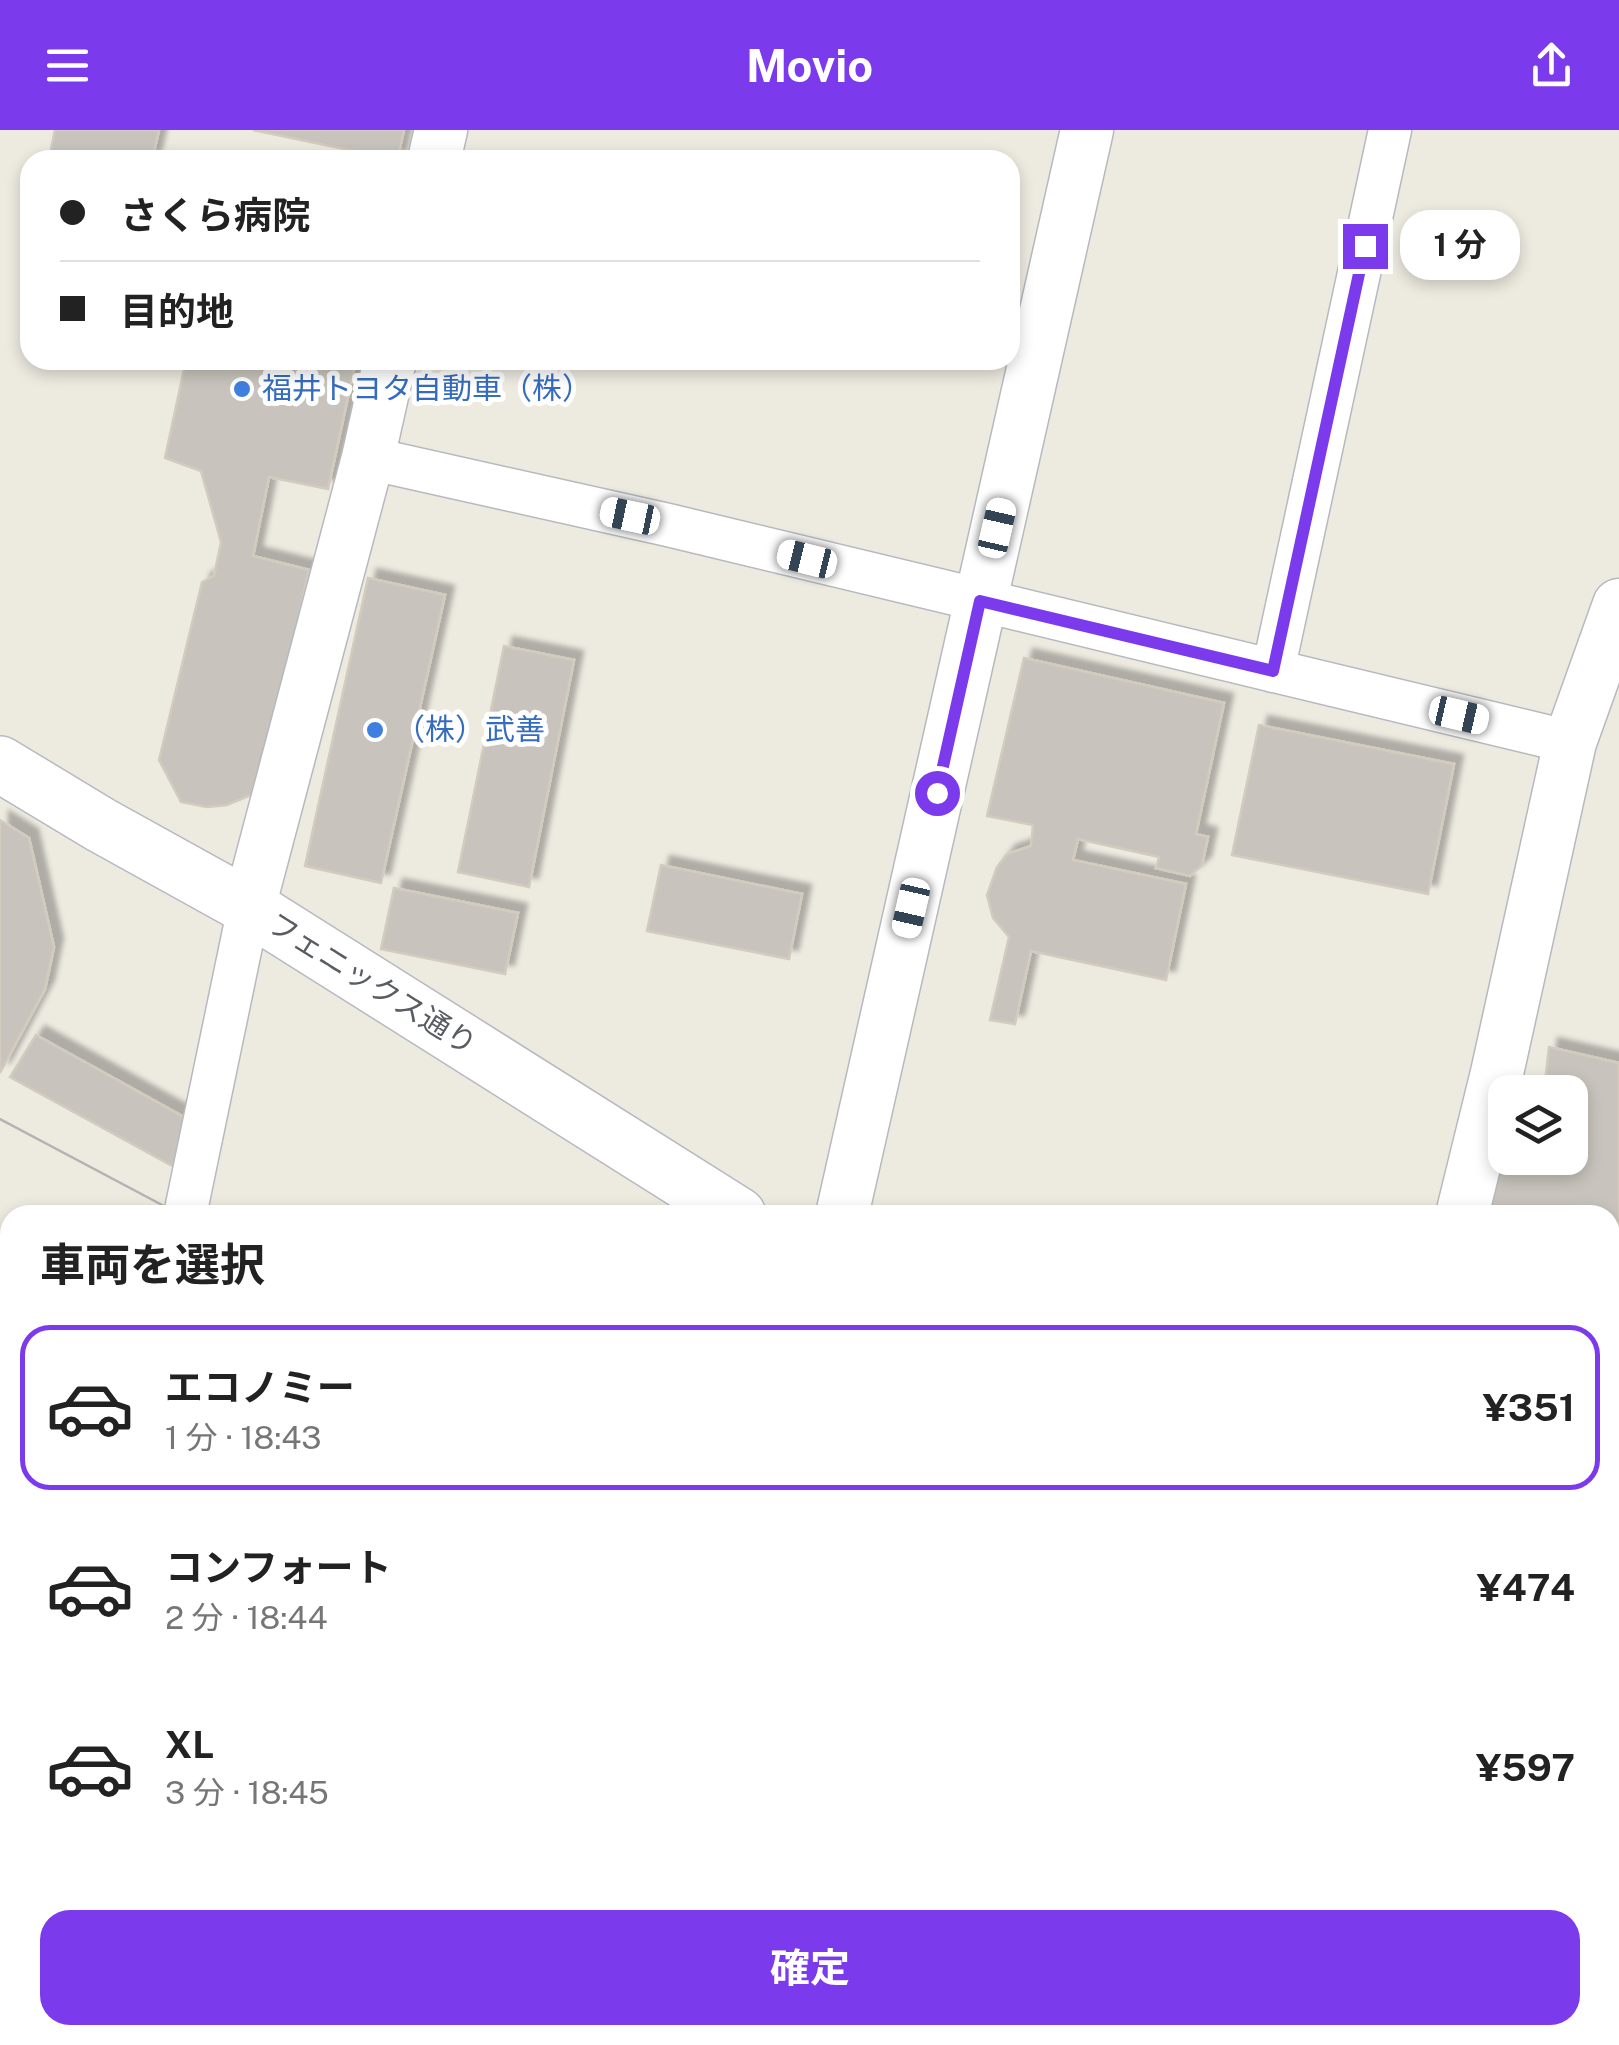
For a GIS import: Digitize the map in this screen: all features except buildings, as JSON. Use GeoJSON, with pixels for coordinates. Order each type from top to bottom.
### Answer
{"type":"FeatureCollection","features":[{"type":"Feature","properties":{"kind":"main road","name":"フェニックス通り"},"geometry":{"type":"LineString","coordinates":[[0,764],[250,907],[722,1205]]}},
{"type":"Feature","properties":{"kind":"street"},"geometry":{"type":"LineString","coordinates":[[844,1205],[1086,130]]}},
{"type":"Feature","properties":{"kind":"street"},"geometry":{"type":"LineString","coordinates":[[1273,671],[1390,130]]}},
{"type":"Feature","properties":{"kind":"street"},"geometry":{"type":"LineString","coordinates":[[187,1205],[250,907],[388,370]]}},
{"type":"Feature","properties":{"kind":"street"},"geometry":{"type":"LineString","coordinates":[[368,458],[668,525],[1570,742]]}},
{"type":"Feature","properties":{"kind":"street"},"geometry":{"type":"LineString","coordinates":[[1465,1205],[1498,1073],[1570,742],[1619,605]]}},
{"type":"Feature","properties":{"kind":"tram line"},"geometry":{"type":"LineString","coordinates":[[0,1119],[162,1205]]}},
{"type":"Feature","properties":{"kind":"place","name":"福井トヨタ自動車（株）"},"geometry":{"type":"Point","coordinates":[242,389]}},
{"type":"Feature","properties":{"kind":"place","name":"（株）武善"},"geometry":{"type":"Point","coordinates":[375,730]}},
{"type":"Feature","properties":{"kind":"route"},"geometry":{"type":"LineString","coordinates":[[937,793],[980,601],[1273,671],[1365,246]]}}]}
